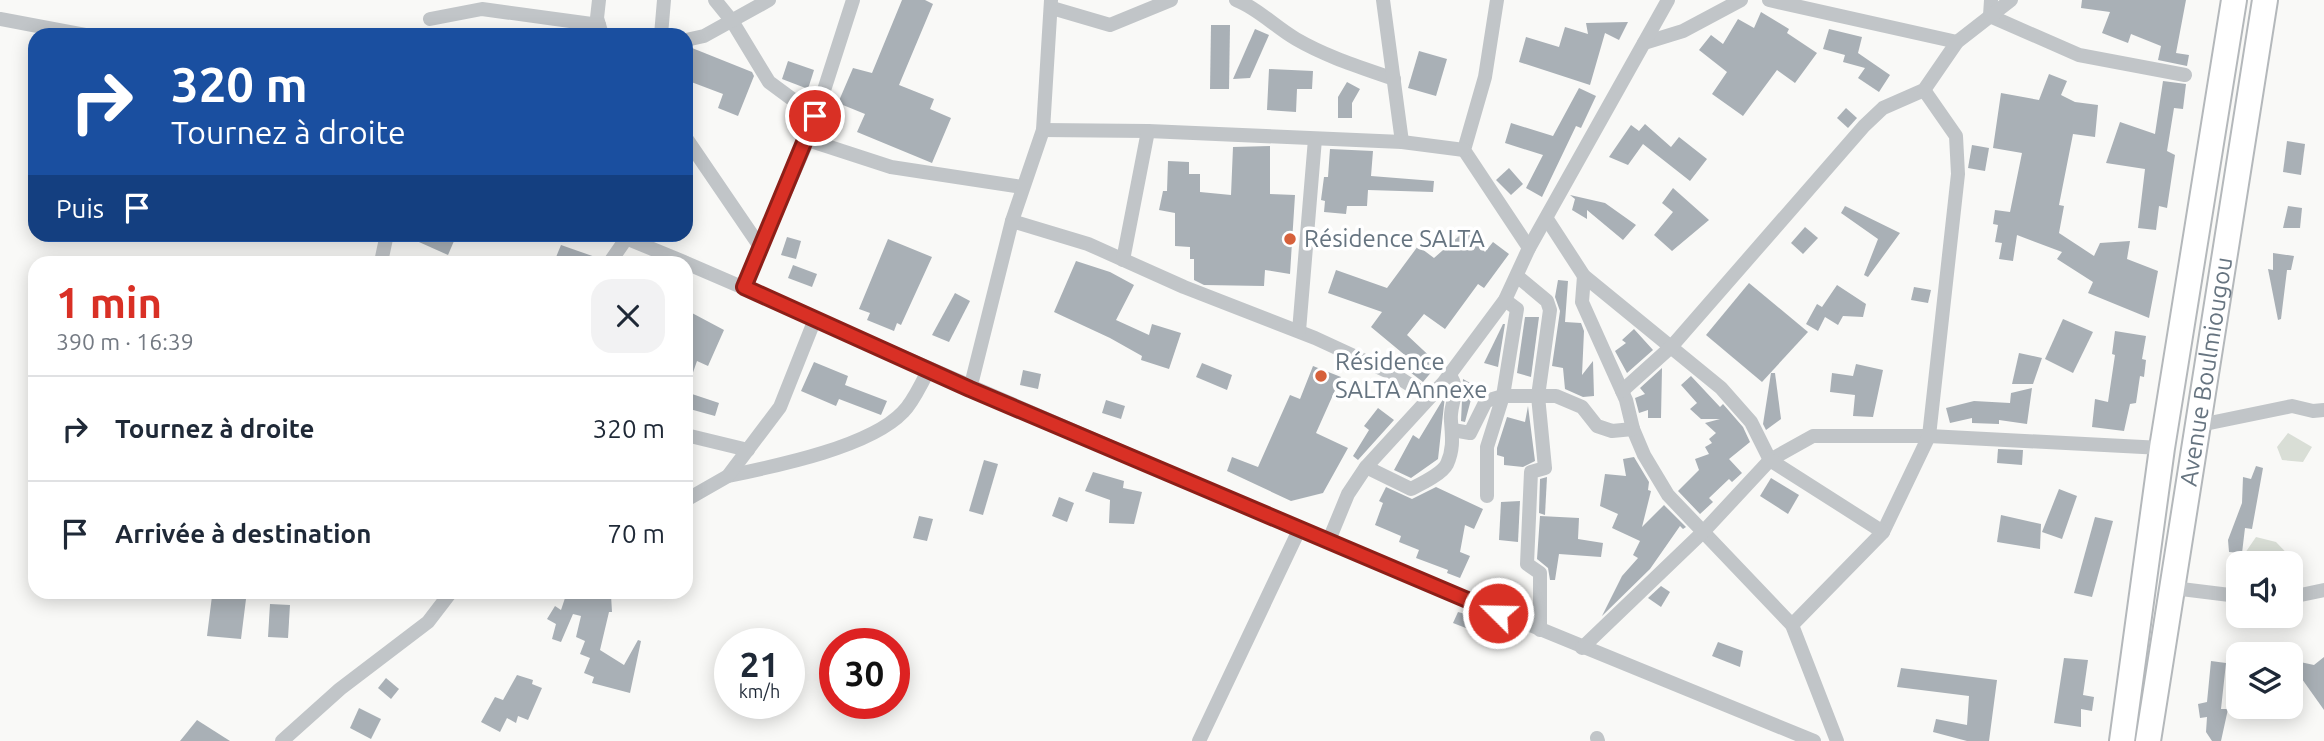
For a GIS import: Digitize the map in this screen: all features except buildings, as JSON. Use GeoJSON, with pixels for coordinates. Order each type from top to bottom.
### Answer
{"type":"FeatureCollection","features":[{"type":"Feature","properties":{"kind":"highway","name":"Avenue Boulmiougou"},"geometry":{"type":"LineString","coordinates":[[2122,741],[2162,448],[2234,0]]}},
{"type":"Feature","properties":{"kind":"highway","name":"Avenue Boulmiougou"},"geometry":{"type":"LineString","coordinates":[[2148,741],[2265,0]]}},
{"type":"Feature","properties":{"kind":"street"},"geometry":{"type":"LineString","coordinates":[[599,0],[601,28]]}},
{"type":"Feature","properties":{"kind":"street"},"geometry":{"type":"LineString","coordinates":[[662,28],[664,0]]}},
{"type":"Feature","properties":{"kind":"street"},"geometry":{"type":"LineString","coordinates":[[715,0],[732,21],[769,82],[815,116]]}},
{"type":"Feature","properties":{"kind":"street"},"geometry":{"type":"LineString","coordinates":[[693,38],[704,36],[769,0]]}},
{"type":"Feature","properties":{"kind":"street"},"geometry":{"type":"LineString","coordinates":[[744,287],[808,139],[853,0]]}},
{"type":"Feature","properties":{"kind":"street"},"geometry":{"type":"LineString","coordinates":[[970,389],[1012,221],[1043,130],[1052,4],[1110,25],[1171,0]]}},
{"type":"Feature","properties":{"kind":"street"},"geometry":{"type":"LineString","coordinates":[[1236,0],[1252,7],[1293,37],[1328,56],[1394,79]]}},
{"type":"Feature","properties":{"kind":"street"},"geometry":{"type":"LineString","coordinates":[[1383,0],[1402,142]]}},
{"type":"Feature","properties":{"kind":"street"},"geometry":{"type":"LineString","coordinates":[[1464,150],[1485,77],[1497,0]]}},
{"type":"Feature","properties":{"kind":"street"},"geometry":{"type":"LineString","coordinates":[[1329,540],[1348,494],[1366,467],[1449,374],[1505,300],[1529,248],[1668,0]]}},
{"type":"Feature","properties":{"kind":"street"},"geometry":{"type":"LineString","coordinates":[[1644,43],[1683,32],[1741,0]]}},
{"type":"Feature","properties":{"kind":"street"},"geometry":{"type":"LineString","coordinates":[[1769,0],[1957,42]]}},
{"type":"Feature","properties":{"kind":"street"},"geometry":{"type":"LineString","coordinates":[[1990,16],[1991,0]]}},
{"type":"Feature","properties":{"kind":"street"},"geometry":{"type":"LineString","coordinates":[[1622,391],[1672,346],[1864,126],[1883,108],[1924,90],[1957,42],[2011,0]]}},
{"type":"Feature","properties":{"kind":"street"},"geometry":{"type":"LineString","coordinates":[[430,19],[480,5],[587,28]]}},
{"type":"Feature","properties":{"kind":"street"},"geometry":{"type":"LineString","coordinates":[[1990,16],[2079,55],[2185,75]]}},
{"type":"Feature","properties":{"kind":"street"},"geometry":{"type":"LineString","coordinates":[[0,19],[48,28]]}},
{"type":"Feature","properties":{"kind":"street"},"geometry":{"type":"LineString","coordinates":[[1792,625],[1883,532],[1929,436],[1958,174],[1956,136],[1924,90]]}},
{"type":"Feature","properties":{"kind":"street"},"geometry":{"type":"LineString","coordinates":[[1043,130],[1148,131],[1402,142],[1464,150],[1529,248]]}},
{"type":"Feature","properties":{"kind":"street"},"geometry":{"type":"LineString","coordinates":[[1123,260],[1148,131]]}},
{"type":"Feature","properties":{"kind":"street"},"geometry":{"type":"LineString","coordinates":[[808,139],[891,167],[1022,187]]}},
{"type":"Feature","properties":{"kind":"street"},"geometry":{"type":"LineString","coordinates":[[1298,331],[1315,139]]}},
{"type":"Feature","properties":{"kind":"street"},"geometry":{"type":"LineString","coordinates":[[693,148],[761,247]]}},
{"type":"Feature","properties":{"kind":"street"},"geometry":{"type":"LineString","coordinates":[[1547,219],[1584,276],[1721,388],[1751,422],[1770,460],[1883,532]]}},
{"type":"Feature","properties":{"kind":"street"},"geometry":{"type":"LineString","coordinates":[[1012,221],[1088,244],[1298,331],[1393,374],[1429,397]]}},
{"type":"Feature","properties":{"kind":"street"},"geometry":{"type":"LineString","coordinates":[[615,256],[626,242]]}},
{"type":"Feature","properties":{"kind":"street"},"geometry":{"type":"LineString","coordinates":[[638,242],[669,256]]}},
{"type":"Feature","properties":{"kind":"street"},"geometry":{"type":"LineString","coordinates":[[693,266],[970,389],[1581,648],[1814,741]]}},
{"type":"Feature","properties":{"kind":"street"},"geometry":{"type":"LineString","coordinates":[[1517,276],[1550,305],[1538,396],[1545,468],[1530,473],[1527,564],[1540,573],[1540,630]]}},
{"type":"Feature","properties":{"kind":"street"},"geometry":{"type":"LineString","coordinates":[[1584,276],[1582,302],[1622,391],[1633,429],[1668,495],[1792,625],[1837,741]]}},
{"type":"Feature","properties":{"kind":"street"},"geometry":{"type":"LineString","coordinates":[[1487,496],[1488,447],[1503,396],[1517,309],[1505,300]]}},
{"type":"Feature","properties":{"kind":"street"},"geometry":{"type":"LineString","coordinates":[[728,476],[780,407],[814,319]]}},
{"type":"Feature","properties":{"kind":"street"},"geometry":{"type":"LineString","coordinates":[[693,496],[728,476],[801,461],[874,432],[903,412],[929,370]]}},
{"type":"Feature","properties":{"kind":"street"},"geometry":{"type":"LineString","coordinates":[[1366,467],[1388,480],[1414,488],[1446,465],[1454,430],[1451,422],[1456,395],[1449,374]]}},
{"type":"Feature","properties":{"kind":"street"},"geometry":{"type":"LineString","coordinates":[[1454,430],[1470,432],[1486,401],[1503,396],[1556,396],[1582,407],[1597,426],[1612,431],[1633,429]]}},
{"type":"Feature","properties":{"kind":"street"},"geometry":{"type":"LineString","coordinates":[[2200,425],[2292,406],[2313,411],[2324,410]]}},
{"type":"Feature","properties":{"kind":"street"},"geometry":{"type":"LineString","coordinates":[[1581,648],[1704,531],[1770,460],[1813,436],[1929,436],[2162,448]]}},
{"type":"Feature","properties":{"kind":"street"},"geometry":{"type":"LineString","coordinates":[[693,437],[748,450]]}},
{"type":"Feature","properties":{"kind":"street"},"geometry":{"type":"LineString","coordinates":[[1199,741],[1300,528]]}},
{"type":"Feature","properties":{"kind":"street"},"geometry":{"type":"LineString","coordinates":[[2173,588],[2226,595]]}},
{"type":"Feature","properties":{"kind":"street"},"geometry":{"type":"LineString","coordinates":[[2303,594],[2324,590]]}},
{"type":"Feature","properties":{"kind":"street"},"geometry":{"type":"LineString","coordinates":[[282,741],[340,689],[428,622],[446,599]]}},
{"type":"Feature","properties":{"kind":"shaded area"},"geometry":{"type":"Polygon","coordinates":[[[2288,433],[2312,447],[2303,462],[2282,460],[2277,447],[2288,433]]]}},
{"type":"Feature","properties":{"kind":"shaded area"},"geometry":{"type":"Polygon","coordinates":[[[2256,537],[2276,542],[2285,551],[2246,551],[2256,537]]]}},
{"type":"Feature","properties":{"kind":"place","name":"Résidence SALTA"},"geometry":{"type":"Point","coordinates":[1290,239]}},
{"type":"Feature","properties":{"kind":"place","name":"Résidence SALTA Annexe"},"geometry":{"type":"Point","coordinates":[1321,376]}},
{"type":"Feature","properties":{"kind":"route"},"geometry":{"type":"LineString","coordinates":[[815,116],[808,139],[744,287],[970,389],[1498,613]]}}]}
